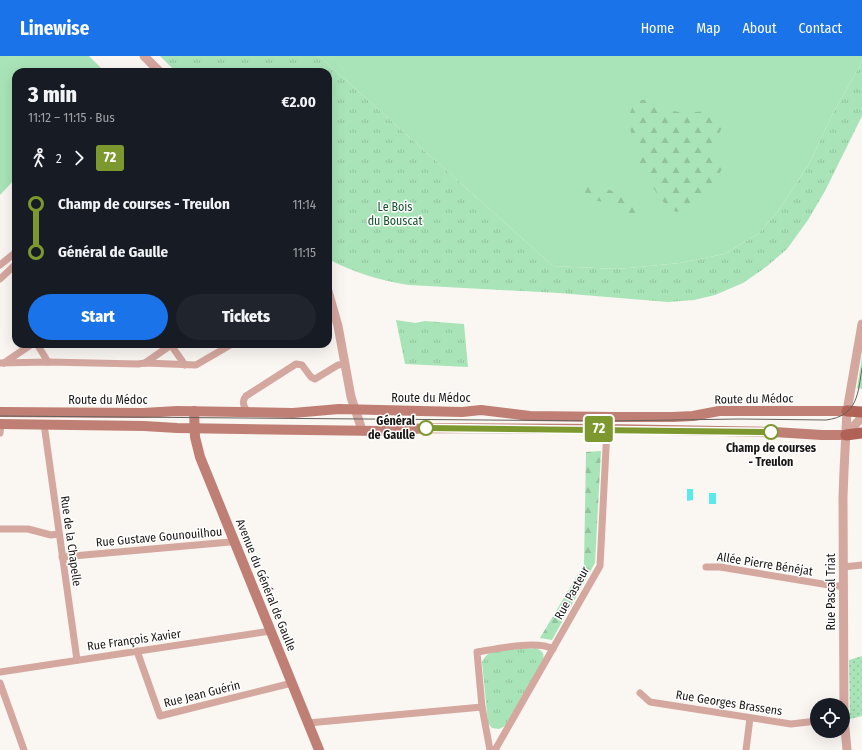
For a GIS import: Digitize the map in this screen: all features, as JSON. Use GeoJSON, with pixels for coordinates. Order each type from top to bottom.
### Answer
{"type":"FeatureCollection","features":[{"type":"Feature","properties":{"kind":"main road","name":"Route du Médoc"},"geometry":{"type":"LineString","coordinates":[[0,412],[143,413],[177,410],[293,413],[339,409],[462,412],[481,410],[530,416],[673,417],[693,416],[719,411],[862,412]]}},
{"type":"Feature","properties":{"kind":"main road","name":"Avenue du Général de Gaulle"},"geometry":{"type":"LineString","coordinates":[[194,411],[196,447],[319,750]]}},
{"type":"Feature","properties":{"kind":"main road","name":"Route du Médoc"},"geometry":{"type":"LineString","coordinates":[[0,427],[44,424],[362,430],[429,428],[607,429],[767,432],[822,435],[862,433]]}},
{"type":"Feature","properties":{"kind":"street"},"geometry":{"type":"LineString","coordinates":[[144,56],[156,68]]}},
{"type":"Feature","properties":{"kind":"street"},"geometry":{"type":"LineString","coordinates":[[0,265],[12,255]]}},
{"type":"Feature","properties":{"kind":"street"},"geometry":{"type":"LineString","coordinates":[[9,257],[12,260]]}},
{"type":"Feature","properties":{"kind":"street"},"geometry":{"type":"LineString","coordinates":[[0,279],[12,268]]}},
{"type":"Feature","properties":{"kind":"street"},"geometry":{"type":"LineString","coordinates":[[332,305],[338,326],[344,364],[354,410],[362,430]]}},
{"type":"Feature","properties":{"kind":"street","name":"Rue Pascal Triat"},"geometry":{"type":"LineString","coordinates":[[844,698],[843,497],[847,411],[862,324]]}},
{"type":"Feature","properties":{"kind":"street"},"geometry":{"type":"LineString","coordinates":[[2,363],[26,348]]}},
{"type":"Feature","properties":{"kind":"street"},"geometry":{"type":"LineString","coordinates":[[39,348],[48,362]]}},
{"type":"Feature","properties":{"kind":"street"},"geometry":{"type":"LineString","coordinates":[[145,363],[167,348]]}},
{"type":"Feature","properties":{"kind":"street"},"geometry":{"type":"LineString","coordinates":[[173,348],[185,365]]}},
{"type":"Feature","properties":{"kind":"street"},"geometry":{"type":"LineString","coordinates":[[217,348],[218,353]]}},
{"type":"Feature","properties":{"kind":"street"},"geometry":{"type":"LineString","coordinates":[[2,363],[48,362],[196,365],[226,348]]}},
{"type":"Feature","properties":{"kind":"street"},"geometry":{"type":"LineString","coordinates":[[247,412],[243,404],[246,396],[296,364],[302,365],[310,377],[315,379],[338,365],[344,364]]}},
{"type":"Feature","properties":{"kind":"street"},"geometry":{"type":"LineString","coordinates":[[846,435],[862,417]]}},
{"type":"Feature","properties":{"kind":"street","name":"Rue de la Chapelle"},"geometry":{"type":"LineString","coordinates":[[44,424],[58,534],[77,660]]}},
{"type":"Feature","properties":{"kind":"street"},"geometry":{"type":"LineString","coordinates":[[846,435],[862,426]]}},
{"type":"Feature","properties":{"kind":"street","name":"Rue Pasteur"},"geometry":{"type":"LineString","coordinates":[[495,750],[600,566],[607,429]]}},
{"type":"Feature","properties":{"kind":"street"},"geometry":{"type":"LineString","coordinates":[[0,529],[28,529],[51,535],[58,534]]}},
{"type":"Feature","properties":{"kind":"street","name":"Rue Gustave Gounouilhou"},"geometry":{"type":"LineString","coordinates":[[62,557],[230,542],[234,540]]}},
{"type":"Feature","properties":{"kind":"street"},"geometry":{"type":"LineString","coordinates":[[843,567],[862,565]]}},
{"type":"Feature","properties":{"kind":"street","name":"Allée Pierre Bénéjat"},"geometry":{"type":"LineString","coordinates":[[706,567],[720,567],[835,586],[844,586]]}},
{"type":"Feature","properties":{"kind":"street","name":"Rue François Xavier"},"geometry":{"type":"LineString","coordinates":[[0,672],[271,631]]}},
{"type":"Feature","properties":{"kind":"street"},"geometry":{"type":"LineString","coordinates":[[490,750],[482,707],[477,652],[533,645],[548,646],[553,649]]}},
{"type":"Feature","properties":{"kind":"street","name":"Rue Jean Guérin"},"geometry":{"type":"LineString","coordinates":[[137,651],[160,716],[292,683]]}},
{"type":"Feature","properties":{"kind":"street"},"geometry":{"type":"LineString","coordinates":[[0,683],[24,750]]}},
{"type":"Feature","properties":{"kind":"street","name":"Rue Georges Brassens"},"geometry":{"type":"LineString","coordinates":[[640,693],[650,702],[791,724],[810,722]]}},
{"type":"Feature","properties":{"kind":"street"},"geometry":{"type":"LineString","coordinates":[[308,723],[482,707]]}},
{"type":"Feature","properties":{"kind":"street"},"geometry":{"type":"LineString","coordinates":[[746,750],[750,718]]}},
{"type":"Feature","properties":{"kind":"street","name":"Rue Pascal Triat"},"geometry":{"type":"LineString","coordinates":[[846,738],[848,750]]}},
{"type":"Feature","properties":{"kind":"green space"},"geometry":{"type":"Polygon","coordinates":[[[0,56],[89,56],[101,68],[12,68],[12,182],[0,195],[0,56]]]}},
{"type":"Feature","properties":{"kind":"green space","name":"Le Bois du Bouscat"},"geometry":{"type":"Polygon","coordinates":[[[160,56],[319,56],[553,266],[618,269],[680,263],[724,254],[758,234],[778,211],[809,164],[832,115],[862,62],[862,116],[825,191],[808,220],[787,249],[766,267],[743,283],[715,295],[694,300],[668,302],[559,293],[409,285],[367,275],[332,261],[332,68],[172,68],[160,56]]]}},
{"type":"Feature","properties":{"kind":"green space"},"geometry":{"type":"Polygon","coordinates":[[[319,56],[862,56],[862,62],[832,115],[809,164],[778,211],[758,234],[724,254],[680,263],[618,269],[553,266],[319,56]]]}},
{"type":"Feature","properties":{"kind":"green space"},"geometry":{"type":"Polygon","coordinates":[[[637,100],[649,100],[661,109],[686,113],[706,111],[724,117],[724,122],[713,149],[722,169],[712,185],[708,199],[698,205],[676,212],[662,201],[636,162],[638,142],[631,132],[629,121],[631,110],[637,100]]]}},
{"type":"Feature","properties":{"kind":"green space"},"geometry":{"type":"Polygon","coordinates":[[[588,184],[635,199],[642,205],[643,211],[641,217],[625,215],[608,204],[588,198],[585,192],[588,184]]]}},
{"type":"Feature","properties":{"kind":"green space"},"geometry":{"type":"Polygon","coordinates":[[[396,320],[415,323],[425,321],[464,324],[468,367],[405,364],[396,320]]]}},
{"type":"Feature","properties":{"kind":"green space"},"geometry":{"type":"Polygon","coordinates":[[[862,357],[862,389],[857,388],[862,357]]]}},
{"type":"Feature","properties":{"kind":"green space"},"geometry":{"type":"Polygon","coordinates":[[[601,451],[595,563],[552,640],[540,638],[584,564],[586,452],[601,451]]]}},
{"type":"Feature","properties":{"kind":"green space"},"geometry":{"type":"Polygon","coordinates":[[[536,648],[542,652],[543,660],[505,726],[499,729],[492,728],[488,723],[482,662],[490,653],[505,650],[536,648]]]}},
{"type":"Feature","properties":{"kind":"green space"},"geometry":{"type":"Polygon","coordinates":[[[862,656],[862,716],[850,719],[850,698],[849,660],[862,656]]]}},
{"type":"Feature","properties":{"kind":"water"},"geometry":{"type":"Polygon","coordinates":[[[687,489],[693,489],[693,500],[687,501],[687,489]]]}},
{"type":"Feature","properties":{"kind":"water"},"geometry":{"type":"Polygon","coordinates":[[[709,493],[716,493],[716,504],[709,504],[709,493]]]}},
{"type":"Feature","properties":{"kind":"tram line"},"geometry":{"type":"LineString","coordinates":[[0,416],[607,421],[739,419],[826,420],[837,418],[845,414],[850,408],[857,394],[862,368]]}},
{"type":"Feature","properties":{"kind":"bus line","name":"72"},"geometry":{"type":"LineString","coordinates":[[426,428],[771,432]]}},
{"type":"Feature","properties":{"kind":"place","name":"Général de Gaulle"},"geometry":{"type":"Point","coordinates":[426,428]}},
{"type":"Feature","properties":{"kind":"place","name":"Champ de courses - Treulon"},"geometry":{"type":"Point","coordinates":[771,432]}}]}
